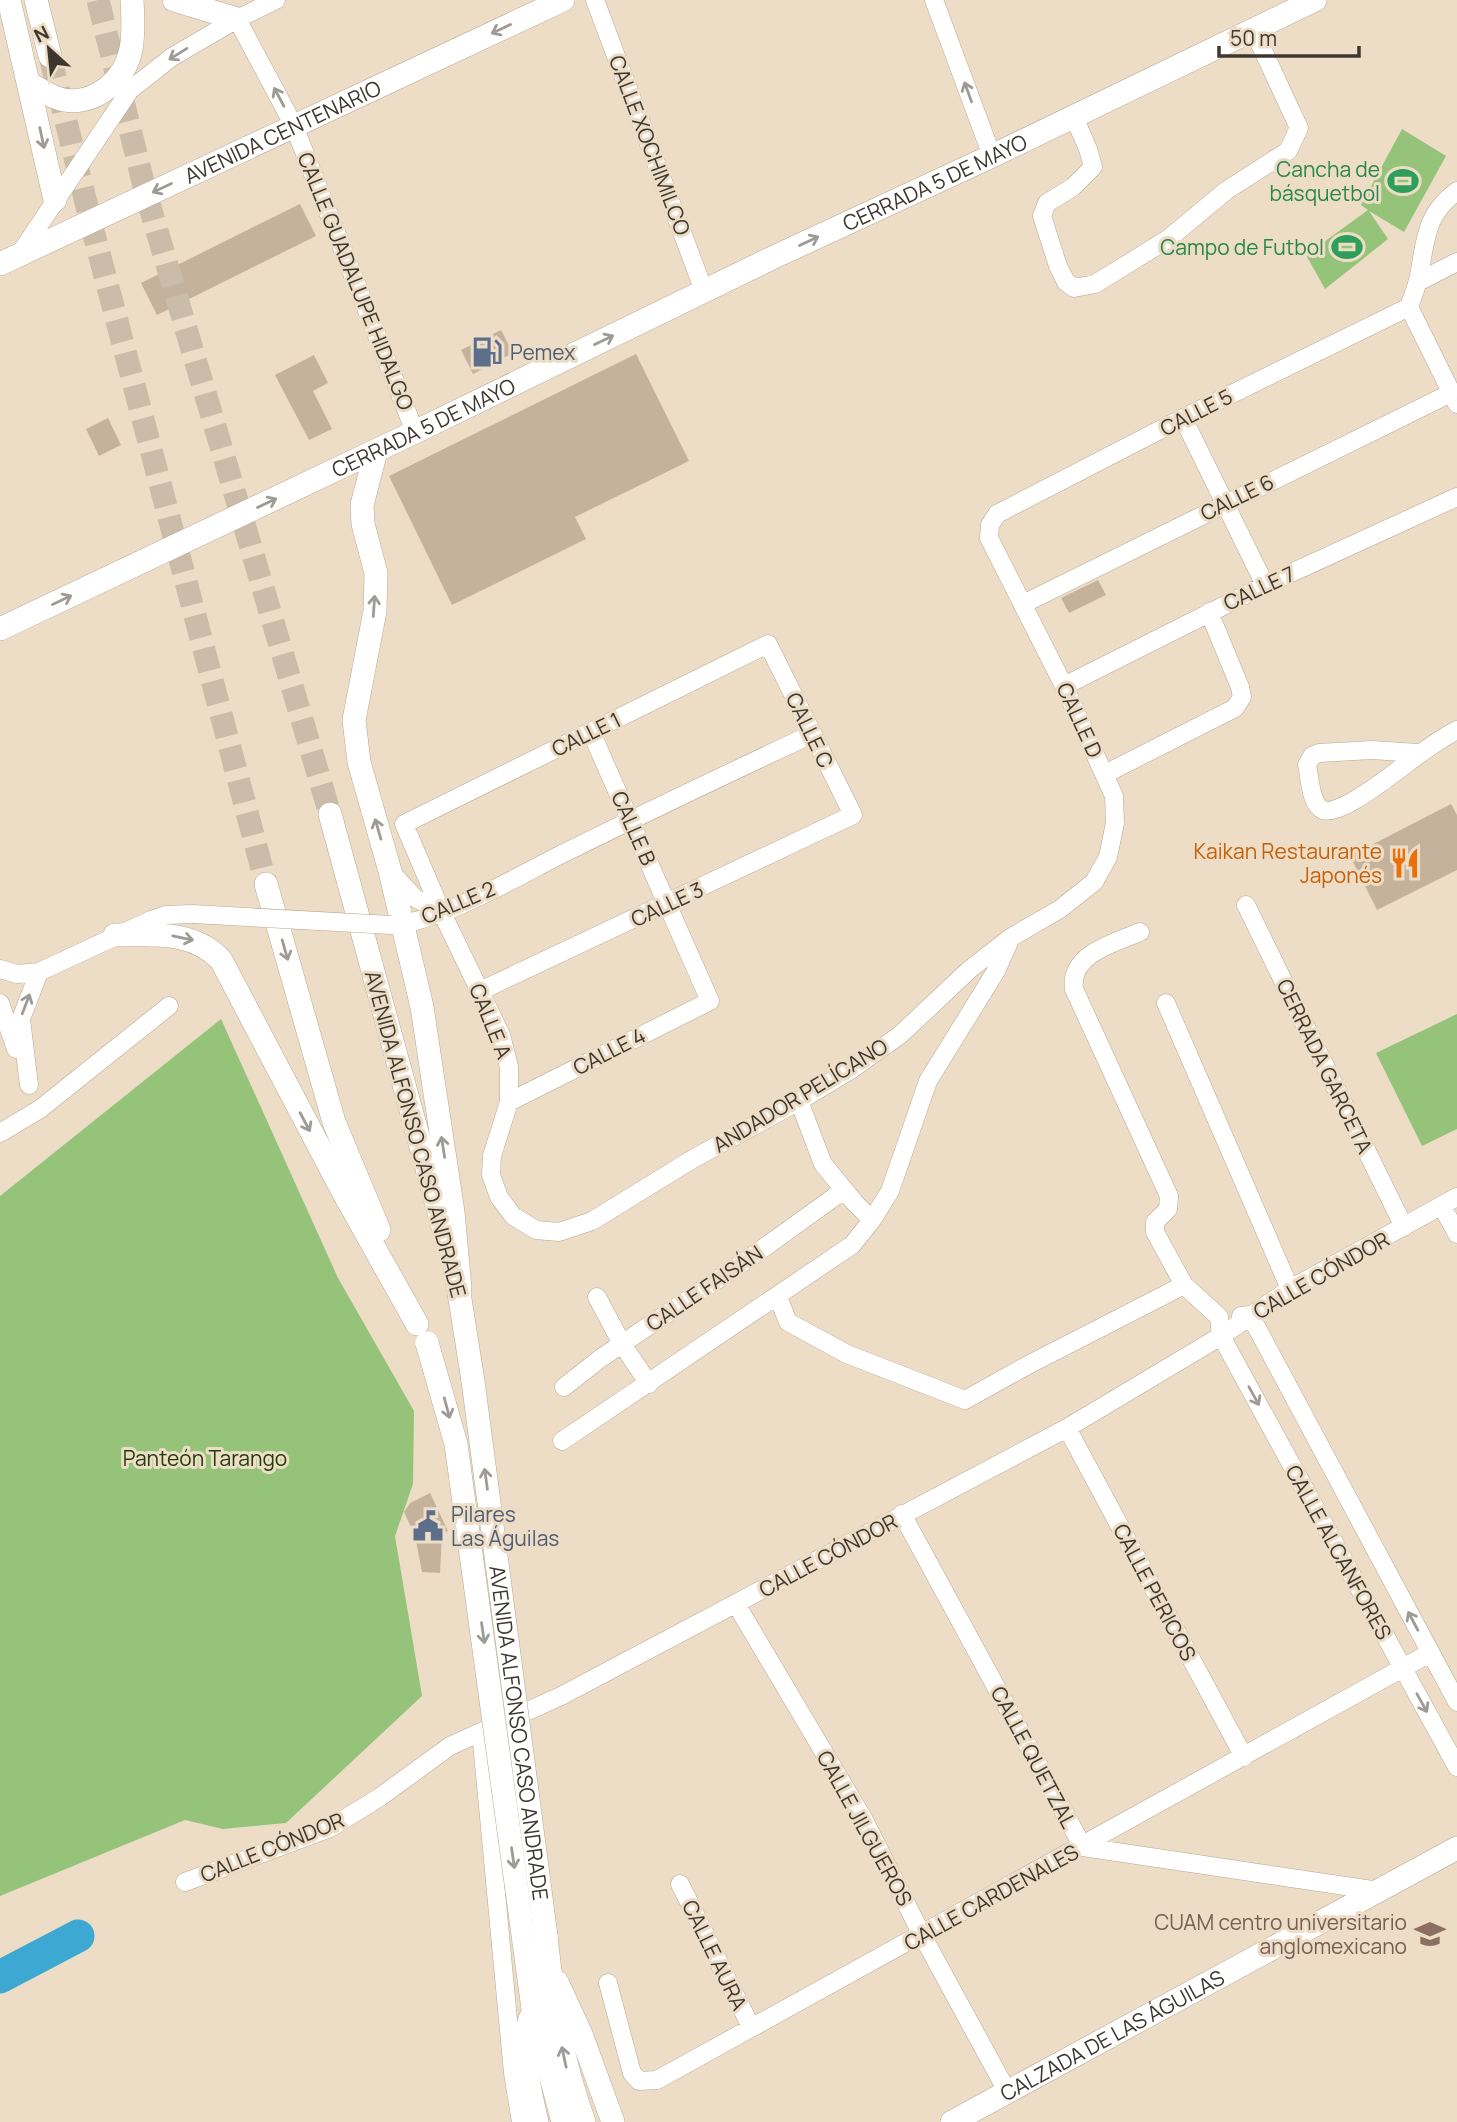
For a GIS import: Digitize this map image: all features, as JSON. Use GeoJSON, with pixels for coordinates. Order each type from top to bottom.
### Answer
{"type":"FeatureCollection","features":[{"type":"Feature","properties":{"kind":"main road"},"geometry":{"type":"LineString","coordinates":[[9,0],[55,200]]}},
{"type":"Feature","properties":{"kind":"main road"},"geometry":{"type":"LineString","coordinates":[[36,0],[50,56]]}},
{"type":"Feature","properties":{"kind":"main road"},"geometry":{"type":"LineString","coordinates":[[30,84],[50,96],[65,100],[84,100],[100,94],[120,76],[130,52],[134,23],[132,0]]}},
{"type":"Feature","properties":{"kind":"main road"},"geometry":{"type":"LineString","coordinates":[[174,0],[237,19]]}},
{"type":"Feature","properties":{"kind":"main road","name":"AVENIDA CENTENARIO"},"geometry":{"type":"LineString","coordinates":[[10,259],[563,0]]}},
{"type":"Feature","properties":{"kind":"main road","name":"CERRADA 5 DE MAYO"},"geometry":{"type":"LineString","coordinates":[[0,629],[376,451],[704,291],[1074,117],[1253,29],[1282,7],[1315,0]]}},
{"type":"Feature","properties":{"kind":"main road"},"geometry":{"type":"LineString","coordinates":[[376,451],[362,505],[363,524],[376,573],[375,611],[354,720],[359,762],[390,871],[397,925],[422,1007],[453,1212],[460,1288]]}},
{"type":"Feature","properties":{"kind":"main road","name":"AVENIDA ALFONSO CASO ANDRADE"},"geometry":{"type":"LineString","coordinates":[[330,814],[401,1081],[460,1288],[473,1381],[535,1939],[533,2009],[563,2122]]}},
{"type":"Feature","properties":{"kind":"main road","name":"AVENIDA ALFONSO CASO ANDRADE"},"geometry":{"type":"LineString","coordinates":[[266,884],[334,1122],[422,1334],[456,1444],[535,1939],[550,1966],[553,2008],[584,2122]]}},
{"type":"Feature","properties":{"kind":"main road"},"geometry":{"type":"LineString","coordinates":[[116,935],[167,935],[187,939],[205,945],[221,960],[342,1190],[422,1334]]}},
{"type":"Feature","properties":{"kind":"main road","name":"CALZADA DE LAS ÁGUILAS"},"geometry":{"type":"LineString","coordinates":[[952,2122],[1457,1848]]}},
{"type":"Feature","properties":{"kind":"main road"},"geometry":{"type":"LineString","coordinates":[[550,1966],[581,2034],[613,2122]]}},
{"type":"Feature","properties":{"kind":"main road"},"geometry":{"type":"LineString","coordinates":[[533,2009],[525,2032],[529,2090],[537,2122]]}},
{"type":"Feature","properties":{"kind":"street"},"geometry":{"type":"LineString","coordinates":[[10,259],[55,200],[130,90],[172,57],[276,0]]}},
{"type":"Feature","properties":{"kind":"street","name":"CALLE XOCHIMILCO"},"geometry":{"type":"LineString","coordinates":[[595,0],[704,291]]}},
{"type":"Feature","properties":{"kind":"street"},"geometry":{"type":"LineString","coordinates":[[934,0],[992,156]]}},
{"type":"Feature","properties":{"kind":"street","name":"CALLE GUADALUPE HIDALGO"},"geometry":{"type":"LineString","coordinates":[[237,19],[295,126],[415,432]]}},
{"type":"Feature","properties":{"kind":"street"},"geometry":{"type":"LineString","coordinates":[[1074,117],[1093,167],[1073,187],[1047,203],[1042,216],[1058,266],[1066,282],[1074,288],[1094,284],[1168,239],[1227,190],[1288,151],[1299,128],[1253,29]]}},
{"type":"Feature","properties":{"kind":"street"},"geometry":{"type":"LineString","coordinates":[[1454,398],[1450,371],[1409,306],[1418,282],[1422,248],[1431,218],[1444,201],[1457,191]]}},
{"type":"Feature","properties":{"kind":"street"},"geometry":{"type":"LineString","coordinates":[[1418,282],[1457,262]]}},
{"type":"Feature","properties":{"kind":"street","name":"CALLE 5"},"geometry":{"type":"LineString","coordinates":[[990,525],[997,514],[1409,306]]}},
{"type":"Feature","properties":{"kind":"street","name":"CALLE 6"},"geometry":{"type":"LineString","coordinates":[[1023,604],[1224,503],[1454,398]]}},
{"type":"Feature","properties":{"kind":"street"},"geometry":{"type":"LineString","coordinates":[[1183,418],[1265,585]]}},
{"type":"Feature","properties":{"kind":"street","name":"CALLE 7"},"geometry":{"type":"LineString","coordinates":[[1064,686],[1265,585],[1457,497]]}},
{"type":"Feature","properties":{"kind":"street","name":"CALLE D"},"geometry":{"type":"LineString","coordinates":[[990,525],[989,538],[1064,686],[1114,796],[1115,823],[1108,857],[1094,882],[1060,909]]}},
{"type":"Feature","properties":{"kind":"street"},"geometry":{"type":"LineString","coordinates":[[1105,774],[1235,708],[1242,697],[1240,687],[1209,612]]}},
{"type":"Feature","properties":{"kind":"street","name":"CALLE 1"},"geometry":{"type":"LineString","coordinates":[[404,824],[768,644]]}},
{"type":"Feature","properties":{"kind":"street","name":"CALLE C"},"geometry":{"type":"LineString","coordinates":[[768,644],[853,815]]}},
{"type":"Feature","properties":{"kind":"street"},"geometry":{"type":"LineString","coordinates":[[1418,753],[1372,750],[1319,753],[1312,756],[1307,765],[1315,803],[1320,809],[1328,811],[1352,802],[1418,753],[1457,730]]}},
{"type":"Feature","properties":{"kind":"street","name":"CALLE B"},"geometry":{"type":"LineString","coordinates":[[591,732],[710,1001]]}},
{"type":"Feature","properties":{"kind":"street","name":"CALLE 2"},"geometry":{"type":"LineString","coordinates":[[0,969],[17,974],[39,972],[116,935],[166,915],[193,914],[397,925],[442,913],[812,734]]}},
{"type":"Feature","properties":{"kind":"street","name":"CALLE 3"},"geometry":{"type":"LineString","coordinates":[[480,991],[853,815]]}},
{"type":"Feature","properties":{"kind":"street","name":"CALLE A"},"geometry":{"type":"LineString","coordinates":[[404,824],[442,913],[500,1035],[509,1067],[509,1102],[492,1156],[491,1175],[499,1197],[513,1216],[536,1230],[559,1232]]}},
{"type":"Feature","properties":{"kind":"street"},"geometry":{"type":"LineString","coordinates":[[390,871],[415,898],[442,913]]}},
{"type":"Feature","properties":{"kind":"street","name":"CERRADA GARCETA"},"geometry":{"type":"LineString","coordinates":[[1246,905],[1404,1227]]}},
{"type":"Feature","properties":{"kind":"street","name":"ANDADOR PELÍCANO"},"geometry":{"type":"LineString","coordinates":[[559,1232],[592,1221],[691,1160],[852,1069],[900,1035],[969,970],[1010,938],[1060,909]]}},
{"type":"Feature","properties":{"kind":"street"},"geometry":{"type":"LineString","coordinates":[[1140,932],[1088,956],[1077,967],[1074,989],[1169,1196],[1168,1209],[1158,1218],[1155,1227],[1184,1285],[1219,1317],[1221,1336]]}},
{"type":"Feature","properties":{"kind":"street"},"geometry":{"type":"LineString","coordinates":[[562,1441],[852,1245],[890,1191],[928,1081],[996,971],[1010,938]]}},
{"type":"Feature","properties":{"kind":"street"},"geometry":{"type":"LineString","coordinates":[[29,1085],[21,1019],[39,972]]}},
{"type":"Feature","properties":{"kind":"street","name":"CALLE 4"},"geometry":{"type":"LineString","coordinates":[[509,1102],[710,1001]]}},
{"type":"Feature","properties":{"kind":"street"},"geometry":{"type":"LineString","coordinates":[[0,1003],[40,1109]]}},
{"type":"Feature","properties":{"kind":"street"},"geometry":{"type":"LineString","coordinates":[[1166,1003],[1290,1290]]}},
{"type":"Feature","properties":{"kind":"street"},"geometry":{"type":"LineString","coordinates":[[0,1133],[40,1109],[169,1006]]}},
{"type":"Feature","properties":{"kind":"street"},"geometry":{"type":"LineString","coordinates":[[799,1101],[823,1164],[872,1220]]}},
{"type":"Feature","properties":{"kind":"street","name":"CALLE FAISÁN"},"geometry":{"type":"LineString","coordinates":[[564,1387],[844,1190]]}},
{"type":"Feature","properties":{"kind":"street"},"geometry":{"type":"LineString","coordinates":[[1449,1202],[1457,1234]]}},
{"type":"Feature","properties":{"kind":"street","name":"CALLE CÓNDOR"},"geometry":{"type":"LineString","coordinates":[[185,1882],[330,1828],[380,1797],[450,1746],[561,1696],[1067,1428],[1221,1336],[1290,1290],[1449,1202]]}},
{"type":"Feature","properties":{"kind":"street"},"geometry":{"type":"LineString","coordinates":[[778,1297],[788,1322],[847,1354],[965,1400],[1027,1365],[1184,1285]]}},
{"type":"Feature","properties":{"kind":"street"},"geometry":{"type":"LineString","coordinates":[[597,1297],[622,1344],[649,1384]]}},
{"type":"Feature","properties":{"kind":"street"},"geometry":{"type":"LineString","coordinates":[[1219,1317],[1250,1315]]}},
{"type":"Feature","properties":{"kind":"street","name":"CALLE ALCANFORES"},"geometry":{"type":"LineString","coordinates":[[1250,1315],[1457,1702]]}},
{"type":"Feature","properties":{"kind":"street","name":"CALLE ALCANFORES"},"geometry":{"type":"LineString","coordinates":[[1221,1336],[1457,1767]]}},
{"type":"Feature","properties":{"kind":"street","name":"CALLE PERICOS"},"geometry":{"type":"LineString","coordinates":[[1067,1428],[1244,1757]]}},
{"type":"Feature","properties":{"kind":"street","name":"CALLE QUETZAL"},"geometry":{"type":"LineString","coordinates":[[902,1514],[1083,1847],[1379,1891]]}},
{"type":"Feature","properties":{"kind":"street","name":"CALLE JILGUEROS"},"geometry":{"type":"LineString","coordinates":[[736,1604],[864,1820],[922,1935],[1008,2093]]}},
{"type":"Feature","properties":{"kind":"street","name":"CALLE CARDENALES"},"geometry":{"type":"LineString","coordinates":[[608,1983],[632,2073],[639,2081],[657,2080],[1430,1653]]}},
{"type":"Feature","properties":{"kind":"street","name":"AVENIDA ALFONSO CASO ANDRADE"},"geometry":{"type":"LineString","coordinates":[[481,1732],[513,2073],[521,2122]]}},
{"type":"Feature","properties":{"kind":"street","name":"CALLE AURA"},"geometry":{"type":"LineString","coordinates":[[680,1884],[751,2027]]}},
{"type":"Feature","properties":{"kind":"green space","name":"Cancha de básquetbol"},"geometry":{"type":"Polygon","coordinates":[[[1402,129],[1446,156],[1404,232],[1369,211],[1388,239],[1325,289],[1306,255],[1368,210],[1361,205],[1402,129]]]}},
{"type":"Feature","properties":{"kind":"green space"},"geometry":{"type":"Polygon","coordinates":[[[1457,1014],[1457,1129],[1422,1146],[1376,1053],[1457,1014]]]}},
{"type":"Feature","properties":{"kind":"green space","name":"Panteón Tarango"},"geometry":{"type":"Polygon","coordinates":[[[221,1019],[338,1278],[414,1411],[413,1484],[395,1536],[422,1696],[286,1823],[223,1829],[185,1820],[0,1896],[0,1196],[221,1019]]]}},
{"type":"Feature","properties":{"kind":"building"},"geometry":{"type":"Polygon","coordinates":[[[300,204],[316,236],[157,315],[141,283],[300,204]]]}},
{"type":"Feature","properties":{"kind":"building","name":"Pemex"},"geometry":{"type":"Polygon","coordinates":[[[501,330],[513,353],[473,374],[461,350],[501,330]]]}},
{"type":"Feature","properties":{"kind":"building"},"geometry":{"type":"Polygon","coordinates":[[[636,354],[689,461],[575,517],[586,539],[452,605],[389,476],[636,354]]]}},
{"type":"Feature","properties":{"kind":"building"},"geometry":{"type":"Polygon","coordinates":[[[314,355],[328,383],[313,391],[332,429],[309,440],[275,375],[314,355]]]}},
{"type":"Feature","properties":{"kind":"building"},"geometry":{"type":"Polygon","coordinates":[[[108,418],[121,445],[99,456],[86,429],[108,418]]]}},
{"type":"Feature","properties":{"kind":"building"},"geometry":{"type":"Polygon","coordinates":[[[1098,580],[1106,595],[1069,613],[1061,598],[1098,580]]]}},
{"type":"Feature","properties":{"kind":"building","name":"Kaikan Restaurante Japonés"},"geometry":{"type":"Polygon","coordinates":[[[1451,804],[1457,815],[1457,870],[1377,910],[1350,856],[1451,804]]]}},
{"type":"Feature","properties":{"kind":"building"},"geometry":{"type":"Polygon","coordinates":[[[430,1493],[448,1531],[442,1534],[440,1573],[422,1572],[415,1536],[404,1512],[410,1503],[430,1493]]]}},
{"type":"Feature","properties":{"kind":"waterway"},"geometry":{"type":"LineString","coordinates":[[0,1977],[78,1936]]}},
{"type":"Feature","properties":{"kind":"tunnel"},"geometry":{"type":"LineString","coordinates":[[98,0],[146,194],[330,814]]}},
{"type":"Feature","properties":{"kind":"tunnel"},"geometry":{"type":"LineString","coordinates":[[50,56],[91,223],[266,884]]}},
{"type":"Feature","properties":{"kind":"place","name":"Cancha de básquetbol"},"geometry":{"type":"Point","coordinates":[1403,181]}},
{"type":"Feature","properties":{"kind":"place","name":"Campo de Futbol"},"geometry":{"type":"Point","coordinates":[1347,247]}},
{"type":"Feature","properties":{"kind":"place","name":"Pemex"},"geometry":{"type":"Point","coordinates":[487,352]}},
{"type":"Feature","properties":{"kind":"place","name":"Kaikan Restaurante Japonés"},"geometry":{"type":"Point","coordinates":[1405,863]}},
{"type":"Feature","properties":{"kind":"place","name":"Pilares Las Águilas"},"geometry":{"type":"Point","coordinates":[428,1526]}},
{"type":"Feature","properties":{"kind":"place","name":"CUAM centro universitario anglomexicano"},"geometry":{"type":"Point","coordinates":[1430,1934]}}]}
